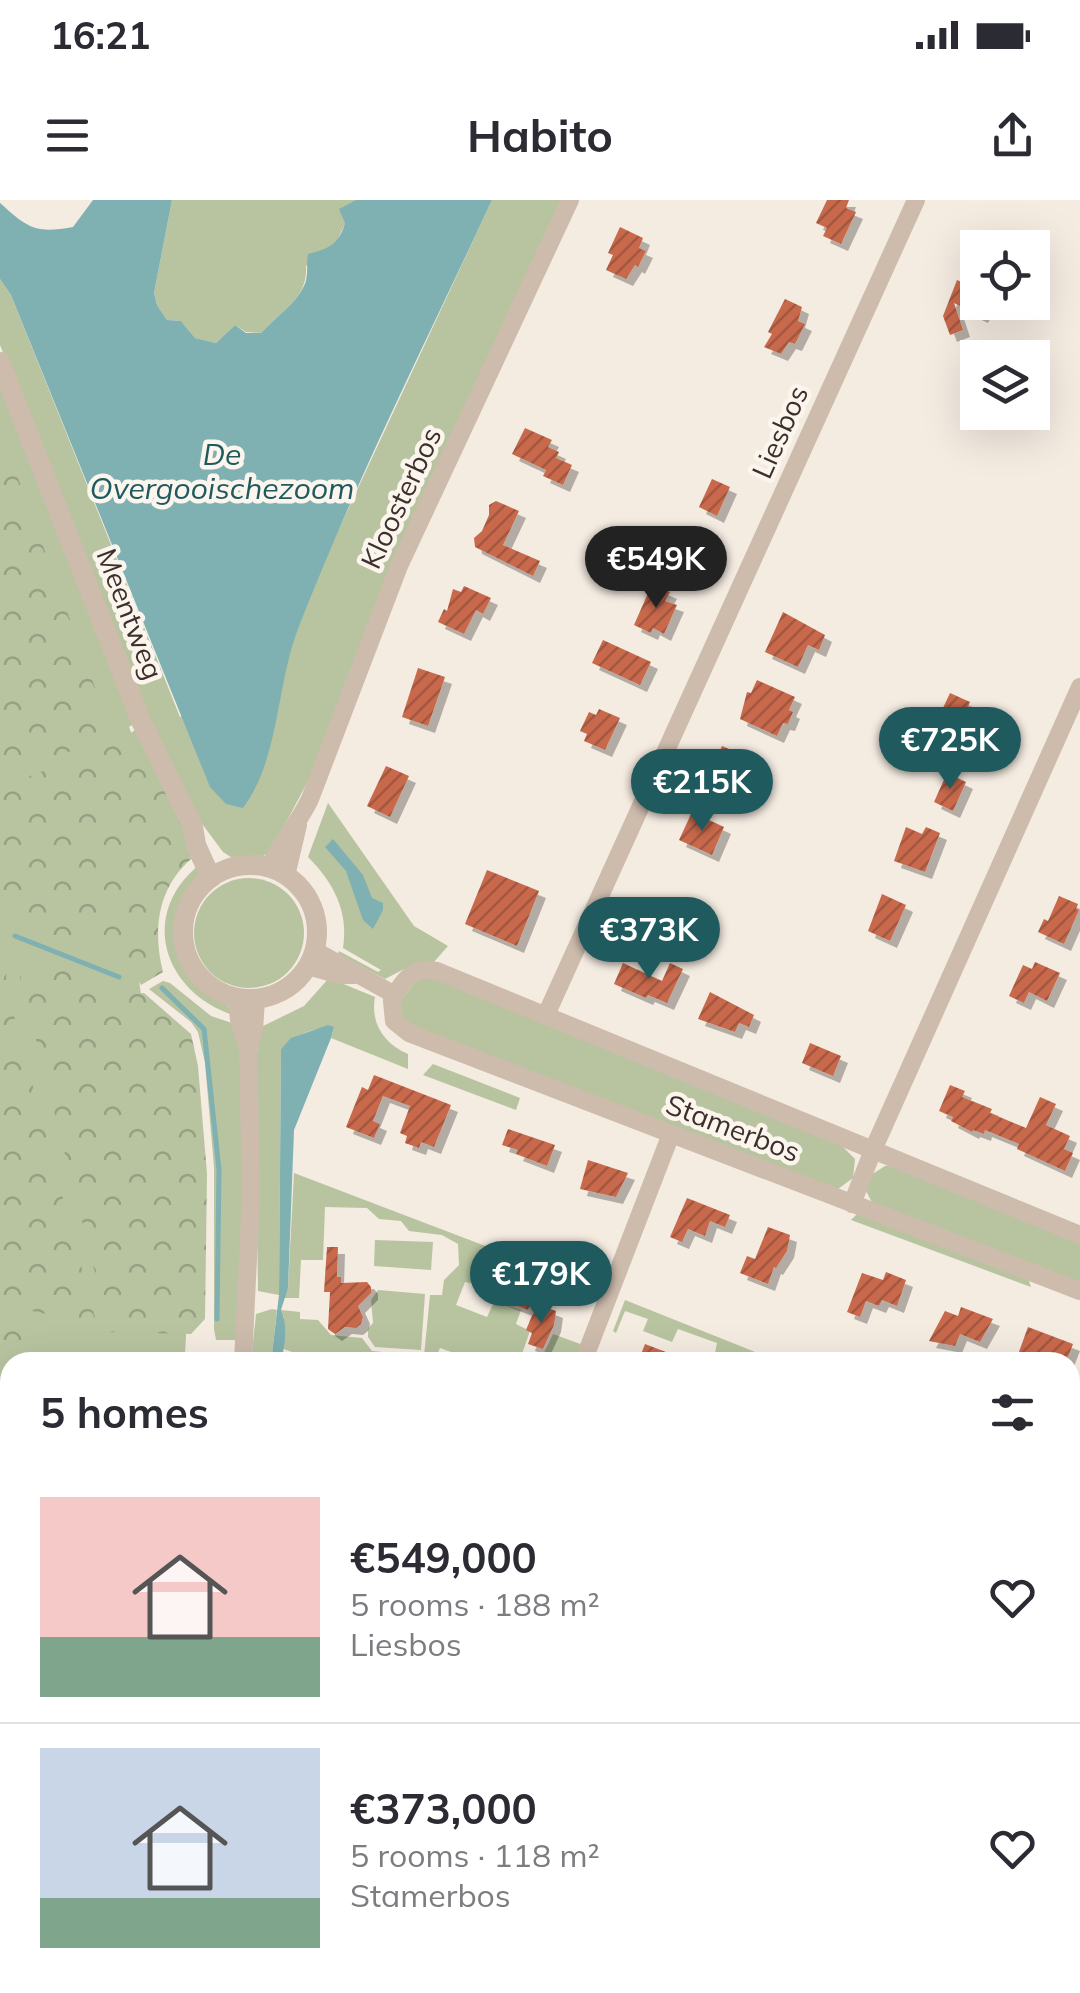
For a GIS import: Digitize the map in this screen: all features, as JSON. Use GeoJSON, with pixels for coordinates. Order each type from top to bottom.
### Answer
{"type":"FeatureCollection","features":[{"type":"Feature","properties":{"kind":"street","name":"Kloosterbos"},"geometry":{"type":"LineString","coordinates":[[277,872],[286,836],[298,825],[322,771],[400,566],[570,200]]}},
{"type":"Feature","properties":{"kind":"street","name":"Liesbos"},"geometry":{"type":"LineString","coordinates":[[546,1016],[916,200]]}},
{"type":"Feature","properties":{"kind":"street","name":"Meentweg"},"geometry":{"type":"LineString","coordinates":[[0,362],[142,721],[192,827],[196,845],[218,874]]}},
{"type":"Feature","properties":{"kind":"street"},"geometry":{"type":"LineString","coordinates":[[852,1204],[1080,686]]}},
{"type":"Feature","properties":{"kind":"street"},"geometry":{"type":"LineString","coordinates":[[247,866],[277,872],[297,885],[312,909],[317,936],[311,958],[286,989],[247,999],[222,994],[198,975],[184,947],[185,916],[190,902],[218,874],[247,866]]}},
{"type":"Feature","properties":{"kind":"street"},"geometry":{"type":"LineString","coordinates":[[311,958],[340,975],[354,975],[395,995]]}},
{"type":"Feature","properties":{"kind":"street","name":"Stamerbos"},"geometry":{"type":"LineString","coordinates":[[1080,1235],[431,969],[412,973],[395,995],[391,1008],[394,1020],[409,1033],[1080,1292]]}},
{"type":"Feature","properties":{"kind":"street"},"geometry":{"type":"LineString","coordinates":[[243,1352],[251,1196],[248,1048],[239,1020],[247,999]]}},
{"type":"Feature","properties":{"kind":"street"},"geometry":{"type":"LineString","coordinates":[[587,1352],[671,1134]]}},
{"type":"Feature","properties":{"kind":"green space"},"geometry":{"type":"Polygon","coordinates":[[[172,200],[356,200],[336,243],[306,266],[303,287],[292,303],[261,333],[246,332],[235,325],[216,343],[195,338],[181,321],[167,320],[157,305],[154,293],[172,200]]]}},
{"type":"Feature","properties":{"kind":"green space"},"geometry":{"type":"Polygon","coordinates":[[[492,200],[563,200],[327,745],[271,851],[255,861],[237,861],[223,852],[194,813],[170,769],[0,345],[0,279],[11,295],[180,717],[291,646],[325,559],[492,200]]]}},
{"type":"Feature","properties":{"kind":"green space"},"geometry":{"type":"Polygon","coordinates":[[[0,378],[135,723],[129,727],[170,831],[129,916],[191,1253],[185,1352],[0,1352],[0,378]]]}},
{"type":"Feature","properties":{"kind":"green space"},"geometry":{"type":"Polygon","coordinates":[[[0,429],[112,734],[1,780],[0,780],[0,429]]]}},
{"type":"Feature","properties":{"kind":"green space"},"geometry":{"type":"Polygon","coordinates":[[[139,727],[196,855],[173,879],[161,908],[158,939],[163,972],[141,985],[129,965],[118,958],[3,917],[0,907],[0,787],[115,745],[139,727]]]}},
{"type":"Feature","properties":{"kind":"green space"},"geometry":{"type":"Polygon","coordinates":[[[328,803],[414,926],[448,946],[433,963],[412,965],[385,979],[338,954],[339,951],[378,972],[381,970],[343,948],[344,922],[337,898],[308,857],[328,803]]]}},
{"type":"Feature","properties":{"kind":"green space"},"geometry":{"type":"Polygon","coordinates":[[[199,865],[196,884],[181,913],[178,939],[193,976],[223,1001],[233,1015],[209,1004],[190,989],[167,950],[169,906],[180,885],[199,865]]]}},
{"type":"Feature","properties":{"kind":"green space"},"geometry":{"type":"Polygon","coordinates":[[[249,878],[270,883],[288,894],[299,912],[304,933],[299,954],[288,972],[270,983],[249,988],[228,983],[210,972],[199,954],[194,933],[199,912],[210,894],[228,883],[249,878]]]}},
{"type":"Feature","properties":{"kind":"green space"},"geometry":{"type":"Polygon","coordinates":[[[0,945],[7,947],[6,986],[97,1325],[0,1304],[0,945]]]}},
{"type":"Feature","properties":{"kind":"green space"},"geometry":{"type":"Polygon","coordinates":[[[14,953],[133,994],[144,993],[191,1034],[198,1066],[207,1174],[205,1319],[191,1334],[110,1332],[14,953]]]}},
{"type":"Feature","properties":{"kind":"green space"},"geometry":{"type":"Polygon","coordinates":[[[429,976],[842,1146],[855,1159],[853,1178],[838,1189],[411,1028],[399,1014],[401,1001],[417,979],[429,976]]]}},
{"type":"Feature","properties":{"kind":"green space"},"geometry":{"type":"Polygon","coordinates":[[[329,978],[375,997],[377,1024],[392,1045],[408,1054],[408,1069],[331,1038],[334,1027],[305,1033],[281,1049],[279,1295],[258,1291],[255,1076],[259,1028],[304,1006],[329,978]]]}},
{"type":"Feature","properties":{"kind":"green space"},"geometry":{"type":"Polygon","coordinates":[[[163,981],[211,1016],[235,1024],[241,1058],[243,1263],[238,1340],[216,1340],[214,1329],[214,1167],[205,1063],[198,1032],[191,1022],[149,989],[163,981]]]}},
{"type":"Feature","properties":{"kind":"green space"},"geometry":{"type":"Polygon","coordinates":[[[433,1064],[520,1098],[516,1110],[423,1075],[433,1064]]]}},
{"type":"Feature","properties":{"kind":"green space"},"geometry":{"type":"Polygon","coordinates":[[[885,1166],[1080,1243],[1080,1285],[874,1206],[866,1191],[871,1175],[885,1166]]]}},
{"type":"Feature","properties":{"kind":"green space"},"geometry":{"type":"Polygon","coordinates":[[[294,1173],[488,1247],[474,1284],[465,1282],[456,1305],[487,1317],[494,1302],[521,1310],[516,1324],[530,1331],[523,1352],[451,1352],[440,1348],[438,1352],[424,1352],[430,1295],[442,1295],[444,1280],[459,1265],[458,1244],[442,1235],[409,1231],[401,1221],[379,1219],[367,1208],[325,1207],[323,1260],[301,1260],[299,1298],[283,1298],[288,1288],[294,1173]]]}},
{"type":"Feature","properties":{"kind":"green space"},"geometry":{"type":"Polygon","coordinates":[[[857,1214],[1028,1278],[1031,1287],[851,1220],[857,1214]]]}},
{"type":"Feature","properties":{"kind":"green space"},"geometry":{"type":"Polygon","coordinates":[[[375,1240],[433,1242],[431,1270],[374,1266],[375,1240]]]}},
{"type":"Feature","properties":{"kind":"green space"},"geometry":{"type":"Polygon","coordinates":[[[378,1290],[425,1294],[421,1350],[375,1347],[368,1337],[368,1328],[373,1323],[371,1300],[378,1290]]]}},
{"type":"Feature","properties":{"kind":"green space"},"geometry":{"type":"Polygon","coordinates":[[[625,1300],[755,1352],[715,1352],[717,1343],[678,1329],[672,1342],[643,1331],[648,1319],[625,1311],[616,1333],[613,1331],[625,1300]]]}},
{"type":"Feature","properties":{"kind":"green space"},"geometry":{"type":"Polygon","coordinates":[[[277,1310],[272,1352],[252,1352],[256,1314],[277,1310]]]}},
{"type":"Feature","properties":{"kind":"green space"},"geometry":{"type":"Polygon","coordinates":[[[281,1310],[300,1312],[300,1319],[318,1320],[331,1335],[362,1338],[372,1351],[382,1352],[284,1349],[281,1310]]]}},
{"type":"Feature","properties":{"kind":"green space"},"geometry":{"type":"Polygon","coordinates":[[[6,1325],[56,1341],[169,1352],[0,1352],[0,1335],[6,1325]]]}},
{"type":"Feature","properties":{"kind":"green space"},"geometry":{"type":"Polygon","coordinates":[[[553,1334],[583,1345],[580,1352],[544,1352],[553,1334]]]}},
{"type":"Feature","properties":{"kind":"water","name":"De Overgooischezoom"},"geometry":{"type":"Polygon","coordinates":[[[93,200],[172,200],[154,293],[157,305],[167,320],[181,321],[195,338],[216,343],[235,325],[246,333],[261,333],[290,305],[306,282],[308,254],[336,241],[345,223],[339,209],[356,200],[492,200],[320,574],[291,651],[264,767],[243,808],[226,804],[210,787],[11,295],[0,279],[0,203],[25,223],[50,230],[73,227],[93,200]]]}},
{"type":"Feature","properties":{"kind":"water"},"geometry":{"type":"Polygon","coordinates":[[[333,839],[363,875],[372,898],[383,903],[373,929],[363,920],[346,871],[325,847],[333,839]]]}},
{"type":"Feature","properties":{"kind":"water"},"geometry":{"type":"Polygon","coordinates":[[[328,1025],[334,1027],[294,1130],[288,1288],[281,1310],[285,1342],[283,1352],[272,1352],[279,1295],[281,1049],[291,1038],[328,1025]]]}},
{"type":"Feature","properties":{"kind":"building"},"geometry":{"type":"Polygon","coordinates":[[[827,200],[849,200],[846,208],[856,212],[841,244],[823,236],[827,228],[816,223],[827,200]]]}},
{"type":"Feature","properties":{"kind":"building"},"geometry":{"type":"Polygon","coordinates":[[[620,227],[643,238],[639,248],[646,251],[626,279],[606,270],[613,255],[608,253],[620,227]]]}},
{"type":"Feature","properties":{"kind":"building"},"geometry":{"type":"Polygon","coordinates":[[[957,280],[960,281],[960,306],[954,303],[963,330],[950,335],[943,316],[957,280]]]}},
{"type":"Feature","properties":{"kind":"building"},"geometry":{"type":"Polygon","coordinates":[[[785,299],[802,307],[798,321],[805,324],[795,344],[789,342],[781,354],[764,347],[785,299]]]}},
{"type":"Feature","properties":{"kind":"building"},"geometry":{"type":"Polygon","coordinates":[[[525,428],[552,440],[548,447],[559,452],[556,458],[572,465],[563,485],[543,476],[546,470],[512,454],[525,428]]]}},
{"type":"Feature","properties":{"kind":"building"},"geometry":{"type":"Polygon","coordinates":[[[712,479],[730,487],[717,516],[699,507],[712,479]]]}},
{"type":"Feature","properties":{"kind":"building"},"geometry":{"type":"Polygon","coordinates":[[[496,501],[519,511],[503,545],[540,561],[533,576],[475,547],[474,538],[482,531],[489,505],[496,501]]]}},
{"type":"Feature","properties":{"kind":"building"},"geometry":{"type":"Polygon","coordinates":[[[664,526],[704,544],[688,574],[666,564],[674,545],[659,538],[664,526]]]}},
{"type":"Feature","properties":{"kind":"building"},"geometry":{"type":"Polygon","coordinates":[[[652,584],[670,592],[665,601],[677,605],[664,634],[634,625],[652,584]]]}},
{"type":"Feature","properties":{"kind":"building"},"geometry":{"type":"Polygon","coordinates":[[[464,586],[491,598],[483,614],[476,610],[464,634],[438,622],[444,609],[447,611],[453,589],[461,592],[464,586]]]}},
{"type":"Feature","properties":{"kind":"building"},"geometry":{"type":"Polygon","coordinates":[[[783,612],[825,635],[819,650],[808,645],[798,667],[765,652],[783,612]]]}},
{"type":"Feature","properties":{"kind":"building"},"geometry":{"type":"Polygon","coordinates":[[[603,640],[651,662],[640,685],[592,663],[603,640]]]}},
{"type":"Feature","properties":{"kind":"building"},"geometry":{"type":"Polygon","coordinates":[[[418,668],[445,677],[428,726],[402,717],[418,668]]]}},
{"type":"Feature","properties":{"kind":"building"},"geometry":{"type":"Polygon","coordinates":[[[757,680],[795,697],[788,724],[783,723],[777,736],[740,719],[747,692],[751,693],[757,680]]]}},
{"type":"Feature","properties":{"kind":"building"},"geometry":{"type":"Polygon","coordinates":[[[950,693],[970,702],[956,734],[935,725],[950,693]]]}},
{"type":"Feature","properties":{"kind":"building"},"geometry":{"type":"Polygon","coordinates":[[[599,709],[620,718],[605,750],[584,741],[587,734],[580,731],[589,712],[596,715],[599,709]]]}},
{"type":"Feature","properties":{"kind":"building"},"geometry":{"type":"Polygon","coordinates":[[[722,746],[743,755],[729,787],[708,778],[722,746]]]}},
{"type":"Feature","properties":{"kind":"building"},"geometry":{"type":"Polygon","coordinates":[[[386,766],[409,776],[390,817],[367,806],[386,766]]]}},
{"type":"Feature","properties":{"kind":"building"},"geometry":{"type":"Polygon","coordinates":[[[947,773],[966,782],[953,811],[934,802],[947,773]]]}},
{"type":"Feature","properties":{"kind":"building"},"geometry":{"type":"Polygon","coordinates":[[[692,812],[724,827],[712,855],[679,840],[692,812]]]}},
{"type":"Feature","properties":{"kind":"building"},"geometry":{"type":"Polygon","coordinates":[[[906,827],[922,834],[926,827],[940,833],[925,872],[894,861],[906,827]]]}},
{"type":"Feature","properties":{"kind":"building"},"geometry":{"type":"Polygon","coordinates":[[[487,870],[539,891],[517,946],[465,924],[487,870]]]}},
{"type":"Feature","properties":{"kind":"building"},"geometry":{"type":"Polygon","coordinates":[[[882,894],[906,905],[890,941],[868,931],[882,894]]]}},
{"type":"Feature","properties":{"kind":"building"},"geometry":{"type":"Polygon","coordinates":[[[1059,896],[1078,904],[1079,910],[1064,944],[1038,932],[1044,919],[1048,921],[1059,896]]]}},
{"type":"Feature","properties":{"kind":"building"},"geometry":{"type":"Polygon","coordinates":[[[1035,962],[1060,973],[1047,1001],[1029,992],[1024,1003],[1009,996],[1023,965],[1032,969],[1035,962]]]}},
{"type":"Feature","properties":{"kind":"building"},"geometry":{"type":"Polygon","coordinates":[[[623,963],[662,981],[670,963],[683,969],[667,1003],[614,984],[623,963]]]}},
{"type":"Feature","properties":{"kind":"building"},"geometry":{"type":"Polygon","coordinates":[[[710,992],[754,1015],[749,1027],[739,1023],[735,1032],[698,1019],[710,992]]]}},
{"type":"Feature","properties":{"kind":"building"},"geometry":{"type":"Polygon","coordinates":[[[810,1043],[841,1056],[833,1076],[802,1063],[810,1043]]]}},
{"type":"Feature","properties":{"kind":"building"},"geometry":{"type":"Polygon","coordinates":[[[374,1075],[451,1105],[434,1147],[421,1142],[419,1148],[405,1143],[407,1136],[400,1133],[410,1106],[383,1096],[373,1121],[380,1124],[374,1138],[346,1127],[362,1087],[368,1090],[374,1075]]]}},
{"type":"Feature","properties":{"kind":"building"},"geometry":{"type":"Polygon","coordinates":[[[950,1085],[965,1091],[962,1097],[992,1109],[990,1113],[1026,1128],[1040,1097],[1056,1104],[1046,1125],[1070,1136],[1064,1149],[1073,1153],[1065,1171],[1017,1149],[1019,1144],[985,1130],[984,1134],[972,1132],[951,1121],[953,1117],[939,1111],[950,1085]]]}},
{"type":"Feature","properties":{"kind":"building"},"geometry":{"type":"Polygon","coordinates":[[[508,1129],[555,1145],[547,1166],[502,1145],[508,1129]]]}},
{"type":"Feature","properties":{"kind":"building"},"geometry":{"type":"Polygon","coordinates":[[[588,1160],[628,1173],[616,1197],[580,1189],[588,1160]]]}},
{"type":"Feature","properties":{"kind":"building"},"geometry":{"type":"Polygon","coordinates":[[[687,1198],[730,1215],[725,1227],[710,1221],[705,1236],[688,1229],[682,1242],[670,1237],[687,1198]]]}},
{"type":"Feature","properties":{"kind":"building"},"geometry":{"type":"Polygon","coordinates":[[[768,1227],[790,1235],[787,1251],[774,1267],[768,1284],[740,1273],[747,1256],[755,1259],[768,1227]]]}},
{"type":"Feature","properties":{"kind":"building"},"geometry":{"type":"Polygon","coordinates":[[[327,1247],[338,1247],[337,1277],[341,1277],[341,1283],[367,1282],[371,1287],[371,1293],[358,1306],[363,1317],[361,1324],[335,1334],[328,1329],[330,1292],[324,1292],[327,1247]]]}},
{"type":"Feature","properties":{"kind":"building"},"geometry":{"type":"Polygon","coordinates":[[[886,1272],[906,1280],[897,1306],[882,1300],[879,1306],[866,1301],[860,1317],[847,1312],[862,1273],[883,1280],[886,1272]]]}},
{"type":"Feature","properties":{"kind":"building"},"geometry":{"type":"Polygon","coordinates":[[[501,1279],[535,1293],[528,1310],[494,1297],[501,1279]]]}},
{"type":"Feature","properties":{"kind":"building"},"geometry":{"type":"Polygon","coordinates":[[[537,1304],[556,1311],[543,1349],[528,1344],[532,1333],[526,1330],[537,1304]]]}},
{"type":"Feature","properties":{"kind":"building"},"geometry":{"type":"Polygon","coordinates":[[[961,1307],[993,1319],[980,1342],[960,1334],[955,1346],[929,1341],[945,1311],[958,1316],[961,1307]]]}},
{"type":"Feature","properties":{"kind":"building"},"geometry":{"type":"Polygon","coordinates":[[[1028,1327],[1073,1344],[1070,1352],[1019,1352],[1028,1327]]]}},
{"type":"Feature","properties":{"kind":"building"},"geometry":{"type":"Polygon","coordinates":[[[645,1344],[666,1352],[642,1352],[645,1344]]]}},
{"type":"Feature","properties":{"kind":"waterway"},"geometry":{"type":"LineString","coordinates":[[15,936],[119,977]]}},
{"type":"Feature","properties":{"kind":"waterway"},"geometry":{"type":"LineString","coordinates":[[162,988],[204,1029],[219,1170],[217,1319]]}}]}
